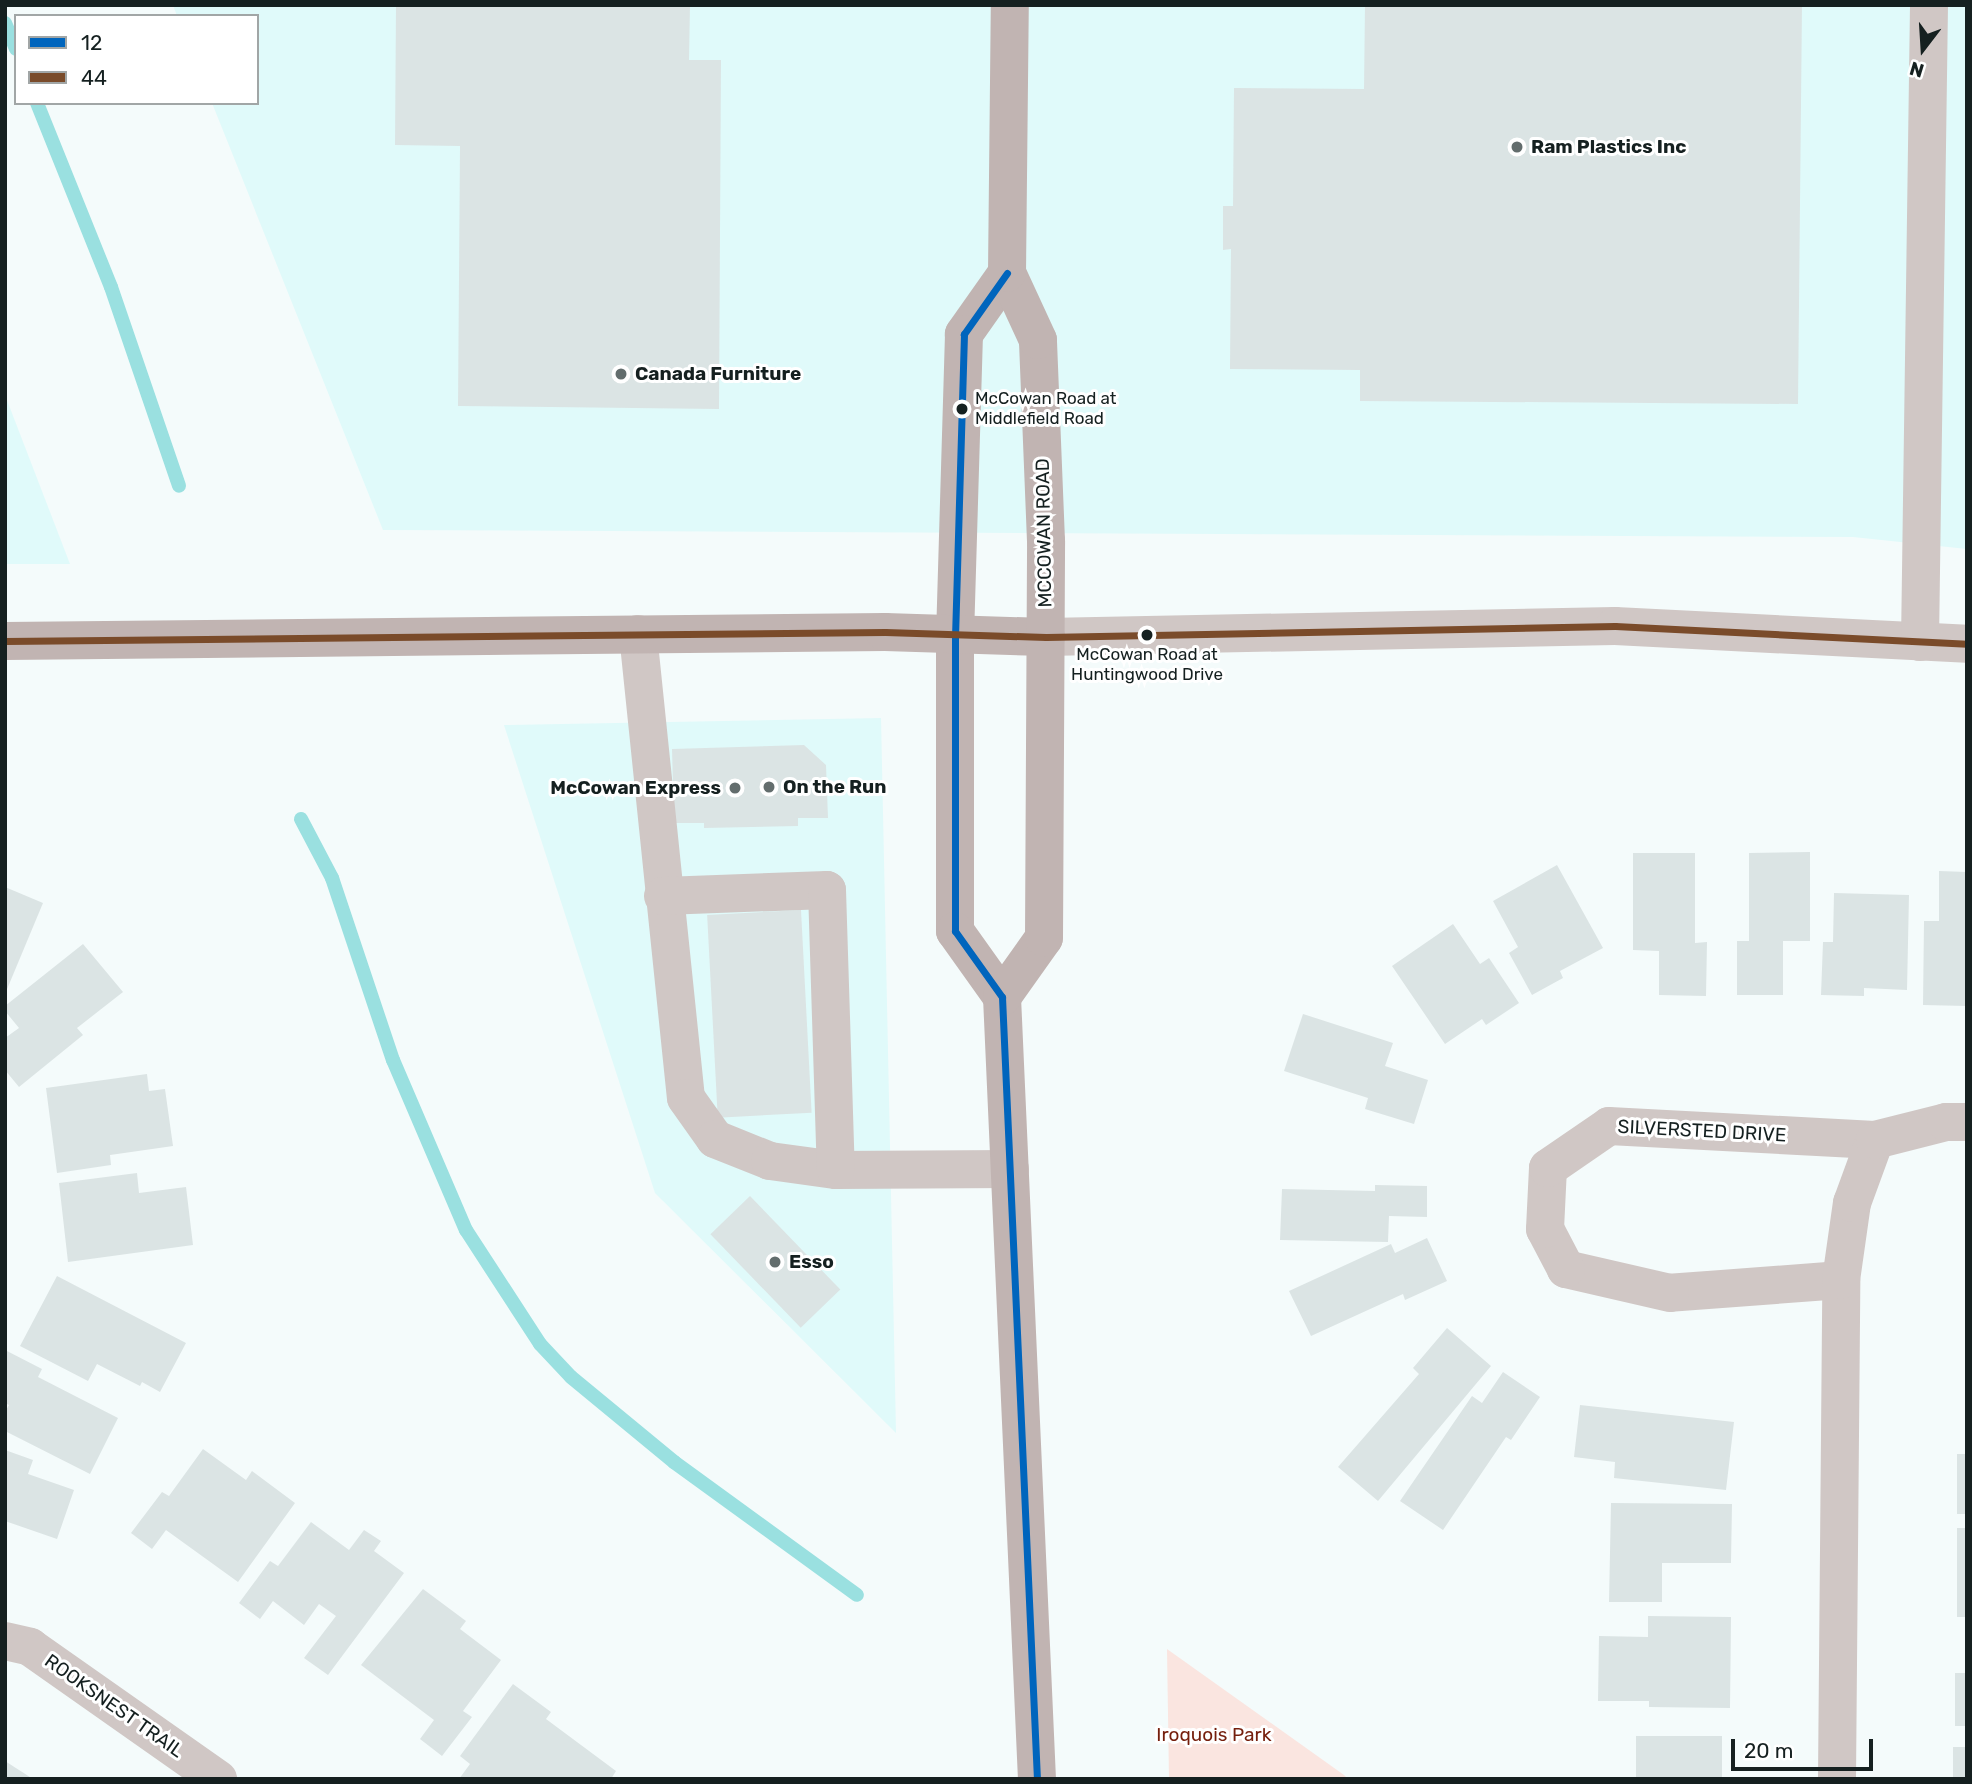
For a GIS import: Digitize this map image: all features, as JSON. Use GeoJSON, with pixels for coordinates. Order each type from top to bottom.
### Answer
{"type":"FeatureCollection","features":[{"type":"Feature","properties":{"kind":"main road","name":"MCCOWAN ROAD"},"geometry":{"type":"LineString","coordinates":[[1002,997],[1044,938],[1046,541],[1038,340],[1007,273],[1010,5]]}},
{"type":"Feature","properties":{"kind":"main road"},"geometry":{"type":"LineString","coordinates":[[1007,273],[964,334],[955,634],[955,931],[1002,997],[1037,1779]]}},
{"type":"Feature","properties":{"kind":"main road"},"geometry":{"type":"LineString","coordinates":[[5,641],[638,634],[955,634],[1046,637]]}},
{"type":"Feature","properties":{"kind":"street"},"geometry":{"type":"LineString","coordinates":[[1920,642],[1929,5]]}},
{"type":"Feature","properties":{"kind":"street"},"geometry":{"type":"LineString","coordinates":[[1046,637],[1615,626],[1967,643]]}},
{"type":"Feature","properties":{"kind":"street"},"geometry":{"type":"LineString","coordinates":[[638,634],[686,1098],[715,1139],[770,1161],[836,1170],[1010,1169]]}},
{"type":"Feature","properties":{"kind":"street"},"geometry":{"type":"LineString","coordinates":[[663,896],[827,890],[836,1170]]}},
{"type":"Feature","properties":{"kind":"street","name":"SILVERSTED DRIVE"},"geometry":{"type":"LineString","coordinates":[[1841,1280],[1670,1293],[1566,1269],[1545,1229],[1548,1168],[1609,1126],[1875,1140],[1946,1122],[1967,1122]]}},
{"type":"Feature","properties":{"kind":"street"},"geometry":{"type":"LineString","coordinates":[[1837,1779],[1841,1280],[1852,1203],[1875,1140]]}},
{"type":"Feature","properties":{"kind":"street","name":"ROOKSNEST TRAIL"},"geometry":{"type":"LineString","coordinates":[[5,1641],[30,1647],[218,1779]]}},
{"type":"Feature","properties":{"kind":"shaded area"},"geometry":{"type":"Polygon","coordinates":[[[173,5],[1967,5],[1967,549],[1853,537],[383,530],[213,105],[259,105],[259,14],[176,14],[173,5]]]}},
{"type":"Feature","properties":{"kind":"shaded area"},"geometry":{"type":"Polygon","coordinates":[[[5,395],[70,564],[5,564],[5,395]]]}},
{"type":"Feature","properties":{"kind":"shaded area"},"geometry":{"type":"Polygon","coordinates":[[[881,718],[896,1433],[655,1193],[504,725],[881,718]]]}},
{"type":"Feature","properties":{"kind":"green space","name":"Iroquois Park"},"geometry":{"type":"Polygon","coordinates":[[[1167,1649],[1344,1775],[1348,1779],[1169,1779],[1167,1649]]]}},
{"type":"Feature","properties":{"kind":"building"},"geometry":{"type":"Polygon","coordinates":[[[396,5],[690,5],[689,60],[721,60],[719,409],[458,406],[460,146],[395,145],[396,5]]]}},
{"type":"Feature","properties":{"kind":"building","name":"Ram Plastics Inc"},"geometry":{"type":"Polygon","coordinates":[[[1365,5],[1802,5],[1798,404],[1360,401],[1360,370],[1230,369],[1231,249],[1223,250],[1223,206],[1233,206],[1234,88],[1364,89],[1365,5]]]}},
{"type":"Feature","properties":{"kind":"building"},"geometry":{"type":"Polygon","coordinates":[[[804,745],[826,765],[828,818],[798,818],[798,826],[704,828],[704,823],[674,823],[672,749],[804,745]]]}},
{"type":"Feature","properties":{"kind":"building"},"geometry":{"type":"Polygon","coordinates":[[[1810,852],[1810,941],[1783,941],[1783,995],[1737,995],[1737,941],[1749,941],[1749,853],[1810,852]]]}},
{"type":"Feature","properties":{"kind":"building"},"geometry":{"type":"Polygon","coordinates":[[[1633,853],[1695,853],[1695,943],[1707,942],[1706,996],[1659,995],[1659,951],[1633,950],[1633,853]]]}},
{"type":"Feature","properties":{"kind":"building"},"geometry":{"type":"Polygon","coordinates":[[[1557,865],[1603,948],[1560,971],[1563,978],[1532,995],[1509,953],[1518,947],[1493,901],[1557,865]]]}},
{"type":"Feature","properties":{"kind":"building"},"geometry":{"type":"Polygon","coordinates":[[[1939,871],[1967,872],[1967,1006],[1923,1005],[1924,921],[1939,921],[1939,871]]]}},
{"type":"Feature","properties":{"kind":"building"},"geometry":{"type":"Polygon","coordinates":[[[5,887],[43,903],[5,994],[5,887]]]}},
{"type":"Feature","properties":{"kind":"building"},"geometry":{"type":"Polygon","coordinates":[[[1834,893],[1909,895],[1907,990],[1864,988],[1864,996],[1821,995],[1823,942],[1833,942],[1834,893]]]}},
{"type":"Feature","properties":{"kind":"building"},"geometry":{"type":"Polygon","coordinates":[[[801,910],[812,1113],[718,1118],[707,915],[801,910]]]}},
{"type":"Feature","properties":{"kind":"building"},"geometry":{"type":"Polygon","coordinates":[[[1453,924],[1480,964],[1489,958],[1519,1003],[1486,1025],[1482,1019],[1445,1044],[1392,966],[1453,924]]]}},
{"type":"Feature","properties":{"kind":"building"},"geometry":{"type":"Polygon","coordinates":[[[83,944],[123,992],[77,1028],[83,1035],[19,1087],[5,1070],[5,1038],[19,1028],[5,1011],[5,1006],[83,944]]]}},
{"type":"Feature","properties":{"kind":"building"},"geometry":{"type":"Polygon","coordinates":[[[1303,1014],[1393,1043],[1385,1066],[1428,1080],[1414,1124],[1365,1109],[1368,1098],[1284,1071],[1303,1014]]]}},
{"type":"Feature","properties":{"kind":"building"},"geometry":{"type":"Polygon","coordinates":[[[147,1074],[149,1091],[165,1089],[173,1146],[110,1155],[111,1165],[57,1173],[46,1088],[147,1074]]]}},
{"type":"Feature","properties":{"kind":"building"},"geometry":{"type":"Polygon","coordinates":[[[137,1173],[139,1193],[186,1187],[193,1245],[68,1262],[59,1183],[137,1173]]]}},
{"type":"Feature","properties":{"kind":"building"},"geometry":{"type":"Polygon","coordinates":[[[1375,1185],[1427,1186],[1427,1217],[1389,1216],[1388,1242],[1280,1240],[1282,1189],[1375,1191],[1375,1185]]]}},
{"type":"Feature","properties":{"kind":"building","name":"Esso"},"geometry":{"type":"Polygon","coordinates":[[[750,1196],[840,1290],[801,1328],[710,1234],[750,1196]]]}},
{"type":"Feature","properties":{"kind":"building"},"geometry":{"type":"Polygon","coordinates":[[[1427,1238],[1447,1281],[1405,1300],[1403,1294],[1311,1336],[1289,1291],[1391,1244],[1395,1253],[1427,1238]]]}},
{"type":"Feature","properties":{"kind":"building"},"geometry":{"type":"Polygon","coordinates":[[[57,1276],[186,1343],[160,1392],[142,1382],[140,1386],[97,1364],[88,1381],[20,1346],[57,1276]]]}},
{"type":"Feature","properties":{"kind":"building"},"geometry":{"type":"Polygon","coordinates":[[[1447,1328],[1491,1366],[1378,1501],[1338,1467],[1419,1374],[1413,1368],[1447,1328]]]}},
{"type":"Feature","properties":{"kind":"building"},"geometry":{"type":"Polygon","coordinates":[[[5,1350],[42,1369],[38,1377],[118,1418],[90,1474],[5,1431],[5,1412],[9,1405],[5,1403],[5,1350]]]}},
{"type":"Feature","properties":{"kind":"building"},"geometry":{"type":"Polygon","coordinates":[[[1503,1372],[1540,1397],[1511,1440],[1506,1437],[1443,1530],[1400,1501],[1472,1396],[1482,1403],[1503,1372]]]}},
{"type":"Feature","properties":{"kind":"building"},"geometry":{"type":"Polygon","coordinates":[[[1580,1405],[1734,1422],[1726,1490],[1614,1478],[1615,1462],[1574,1457],[1580,1405]]]}},
{"type":"Feature","properties":{"kind":"building"},"geometry":{"type":"Polygon","coordinates":[[[203,1449],[246,1480],[252,1471],[295,1503],[238,1582],[166,1530],[152,1549],[131,1533],[162,1492],[169,1496],[203,1449]]]}},
{"type":"Feature","properties":{"kind":"building"},"geometry":{"type":"Polygon","coordinates":[[[5,1450],[33,1460],[28,1474],[74,1490],[57,1539],[5,1521],[5,1450]]]}},
{"type":"Feature","properties":{"kind":"building"},"geometry":{"type":"Polygon","coordinates":[[[1957,1454],[1967,1454],[1967,1514],[1957,1514],[1957,1454]]]}},
{"type":"Feature","properties":{"kind":"building"},"geometry":{"type":"Polygon","coordinates":[[[1611,1503],[1732,1504],[1731,1563],[1662,1563],[1662,1602],[1609,1602],[1611,1503]]]}},
{"type":"Feature","properties":{"kind":"building"},"geometry":{"type":"Polygon","coordinates":[[[311,1522],[349,1550],[364,1530],[381,1541],[374,1551],[404,1573],[328,1675],[304,1658],[336,1616],[319,1604],[304,1625],[273,1601],[260,1619],[239,1603],[270,1561],[278,1566],[311,1522]]]}},
{"type":"Feature","properties":{"kind":"building"},"geometry":{"type":"Polygon","coordinates":[[[1957,1528],[1967,1528],[1967,1617],[1957,1617],[1957,1528]]]}},
{"type":"Feature","properties":{"kind":"building"},"geometry":{"type":"Polygon","coordinates":[[[423,1589],[466,1621],[460,1629],[501,1660],[463,1711],[472,1717],[442,1756],[420,1739],[434,1720],[361,1665],[423,1589]]]}},
{"type":"Feature","properties":{"kind":"building"},"geometry":{"type":"Polygon","coordinates":[[[1648,1616],[1731,1617],[1730,1708],[1649,1707],[1649,1701],[1598,1701],[1599,1636],[1648,1637],[1648,1616]]]}},
{"type":"Feature","properties":{"kind":"building"},"geometry":{"type":"Polygon","coordinates":[[[1955,1673],[1967,1673],[1967,1726],[1955,1726],[1955,1673]]]}},
{"type":"Feature","properties":{"kind":"building"},"geometry":{"type":"Polygon","coordinates":[[[513,1684],[551,1712],[546,1719],[616,1771],[611,1779],[459,1779],[470,1764],[460,1756],[513,1684]]]}},
{"type":"Feature","properties":{"kind":"building"},"geometry":{"type":"Polygon","coordinates":[[[1636,1736],[1722,1736],[1722,1779],[1636,1779],[1636,1736]]]}},
{"type":"Feature","properties":{"kind":"building"},"geometry":{"type":"Polygon","coordinates":[[[1953,1747],[1967,1747],[1967,1779],[1953,1779],[1953,1747]]]}},
{"type":"Feature","properties":{"kind":"building"},"geometry":{"type":"Polygon","coordinates":[[[5,1761],[33,1779],[5,1779],[5,1761]]]}},
{"type":"Feature","properties":{"kind":"waterway"},"geometry":{"type":"LineString","coordinates":[[5,23],[14,44]]}},
{"type":"Feature","properties":{"kind":"waterway"},"geometry":{"type":"LineString","coordinates":[[38,105],[111,287],[179,486]]}},
{"type":"Feature","properties":{"kind":"waterway"},"geometry":{"type":"LineString","coordinates":[[301,819],[332,878],[393,1060],[466,1230],[540,1344],[571,1377],[674,1462],[857,1595]]}},
{"type":"Feature","properties":{"kind":"transit line","name":"12"},"geometry":{"type":"LineString","coordinates":[[1007,273],[964,334],[955,634],[955,931],[1002,997],[1037,1779]]}},
{"type":"Feature","properties":{"kind":"transit line","name":"44"},"geometry":{"type":"LineString","coordinates":[[5,641],[885,632],[1046,637],[1615,626],[1967,644]]}},
{"type":"Feature","properties":{"kind":"place","name":"Ram Plastics Inc"},"geometry":{"type":"Point","coordinates":[1517,147]}},
{"type":"Feature","properties":{"kind":"place","name":"Canada Furniture"},"geometry":{"type":"Point","coordinates":[621,374]}},
{"type":"Feature","properties":{"kind":"place","name":"McCowan Road at Middlefield Road"},"geometry":{"type":"Point","coordinates":[962,409]}},
{"type":"Feature","properties":{"kind":"place","name":"McCowan Road at Huntingwood Drive"},"geometry":{"type":"Point","coordinates":[1147,635]}},
{"type":"Feature","properties":{"kind":"place","name":"On the Run"},"geometry":{"type":"Point","coordinates":[769,787]}},
{"type":"Feature","properties":{"kind":"place","name":"McCowan Express"},"geometry":{"type":"Point","coordinates":[735,788]}},
{"type":"Feature","properties":{"kind":"place","name":"Esso"},"geometry":{"type":"Point","coordinates":[775,1262]}}]}
